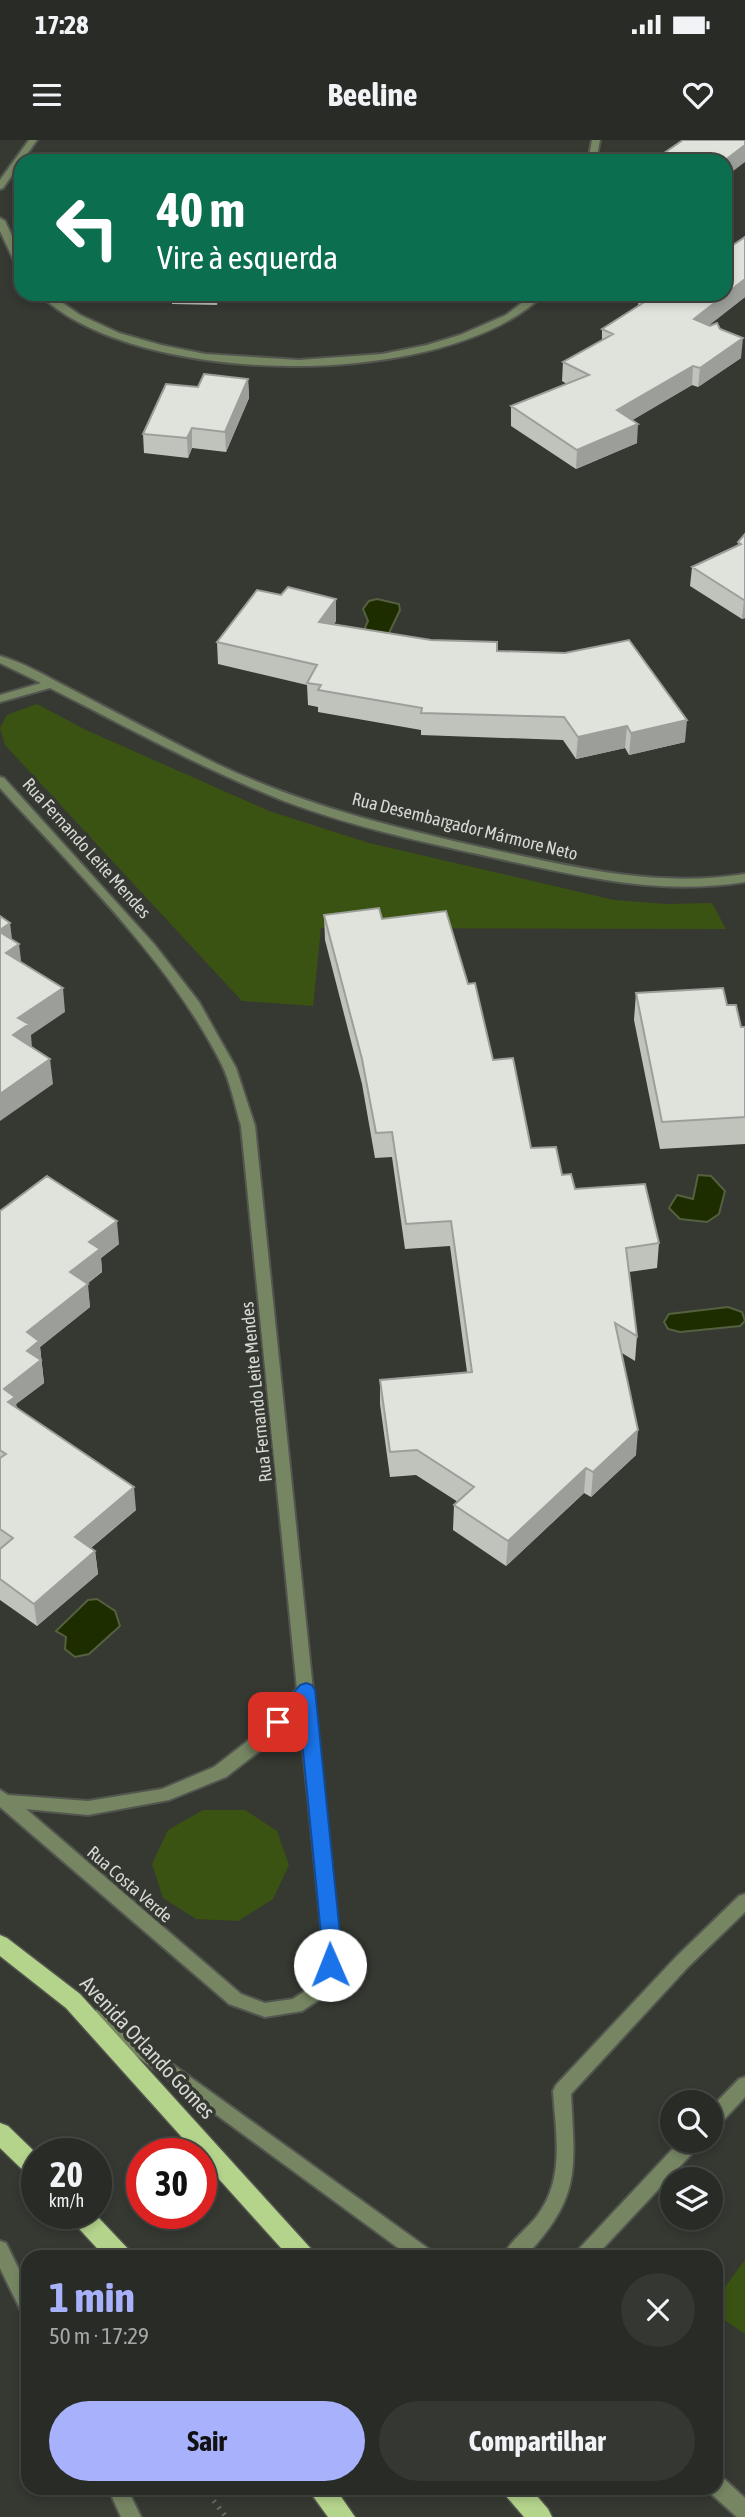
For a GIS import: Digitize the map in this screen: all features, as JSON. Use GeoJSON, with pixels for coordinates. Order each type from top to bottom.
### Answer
{"type":"FeatureCollection","features":[{"type":"Feature","properties":{"kind":"main road","name":"Avenida Orlando Gomes"},"geometry":{"type":"LineString","coordinates":[[0,1944],[73,2001],[298,2250]]}},
{"type":"Feature","properties":{"kind":"main road"},"geometry":{"type":"LineString","coordinates":[[0,2133],[21,2153]]}},
{"type":"Feature","properties":{"kind":"main road"},"geometry":{"type":"LineString","coordinates":[[94,2229],[114,2250]]}},
{"type":"Feature","properties":{"kind":"main road"},"geometry":{"type":"LineString","coordinates":[[325,2495],[343,2517]]}},
{"type":"Feature","properties":{"kind":"main road"},"geometry":{"type":"LineString","coordinates":[[520,2495],[540,2517]]}},
{"type":"Feature","properties":{"kind":"street"},"geometry":{"type":"LineString","coordinates":[[0,186],[14,166]]}},
{"type":"Feature","properties":{"kind":"street"},"geometry":{"type":"LineString","coordinates":[[0,221],[14,250]]}},
{"type":"Feature","properties":{"kind":"street"},"geometry":{"type":"LineString","coordinates":[[53,301],[81,318],[125,338],[246,362],[313,363],[384,357],[452,340],[510,316],[530,301]]}},
{"type":"Feature","properties":{"kind":"street","name":"Rua Desembargador Mármore Neto"},"geometry":{"type":"LineString","coordinates":[[0,659],[53,683],[140,731],[230,773],[291,799],[401,832],[615,879],[723,883],[745,878]]}},
{"type":"Feature","properties":{"kind":"street"},"geometry":{"type":"LineString","coordinates":[[0,699],[53,683]]}},
{"type":"Feature","properties":{"kind":"street","name":"Rua Fernando Leite Mendes"},"geometry":{"type":"LineString","coordinates":[[0,780],[150,947],[195,1005],[230,1068],[248,1126],[330,1934],[330,1965],[320,1990],[296,2006],[265,2010],[235,1999]]}},
{"type":"Feature","properties":{"kind":"street"},"geometry":{"type":"LineString","coordinates":[[3,1799],[88,1808],[163,1795],[220,1772],[264,1738],[306,1690]]}},
{"type":"Feature","properties":{"kind":"street","name":"Rua Costa Verde"},"geometry":{"type":"LineString","coordinates":[[3,1799],[235,1999]]}},
{"type":"Feature","properties":{"kind":"street"},"geometry":{"type":"LineString","coordinates":[[518,2250],[535,2233],[553,2207],[564,2177],[562,2091],[682,1962],[745,1900]]}},
{"type":"Feature","properties":{"kind":"street"},"geometry":{"type":"LineString","coordinates":[[73,2001],[416,2250]]}},
{"type":"Feature","properties":{"kind":"street"},"geometry":{"type":"LineString","coordinates":[[723,2108],[745,2085]]}},
{"type":"Feature","properties":{"kind":"street"},"geometry":{"type":"LineString","coordinates":[[590,2250],[681,2153]]}},
{"type":"Feature","properties":{"kind":"street"},"geometry":{"type":"LineString","coordinates":[[0,2249],[21,2292]]}},
{"type":"Feature","properties":{"kind":"street"},"geometry":{"type":"LineString","coordinates":[[723,2491],[745,2511]]}},
{"type":"Feature","properties":{"kind":"street"},"geometry":{"type":"LineString","coordinates":[[120,2495],[131,2517]]}},
{"type":"Feature","properties":{"kind":"path"},"geometry":{"type":"LineString","coordinates":[[209,2495],[226,2517]]}},
{"type":"Feature","properties":{"kind":"shaded area"},"geometry":{"type":"Polygon","coordinates":[[[377,599],[399,604],[400,610],[388,635],[364,630],[368,621],[363,609],[369,601],[377,599]]]}},
{"type":"Feature","properties":{"kind":"shaded area"},"geometry":{"type":"Polygon","coordinates":[[[37,704],[86,730],[269,811],[369,843],[614,900],[666,904],[712,903],[726,929],[321,928],[313,1006],[242,1001],[5,745],[0,728],[7,715],[37,704]]]}},
{"type":"Feature","properties":{"kind":"shaded area"},"geometry":{"type":"Polygon","coordinates":[[[698,1175],[711,1176],[725,1191],[719,1214],[707,1222],[680,1219],[669,1208],[677,1195],[693,1199],[698,1175]]]}},
{"type":"Feature","properties":{"kind":"shaded area"},"geometry":{"type":"Polygon","coordinates":[[[728,1307],[742,1312],[745,1321],[740,1326],[680,1332],[668,1329],[664,1322],[669,1314],[728,1307]]]}},
{"type":"Feature","properties":{"kind":"shaded area"},"geometry":{"type":"Polygon","coordinates":[[[97,1599],[115,1611],[120,1626],[89,1654],[75,1657],[65,1649],[66,1637],[56,1631],[88,1600],[97,1599]]]}},
{"type":"Feature","properties":{"kind":"shaded area"},"geometry":{"type":"Polygon","coordinates":[[[203,1810],[245,1810],[277,1831],[289,1865],[273,1899],[238,1921],[196,1919],[163,1898],[152,1864],[168,1830],[203,1810]]]}},
{"type":"Feature","properties":{"kind":"shaded area"},"geometry":{"type":"Polygon","coordinates":[[[745,2260],[745,2334],[723,2319],[723,2290],[745,2260]]]}},
{"type":"Feature","properties":{"kind":"building"},"geometry":{"type":"Polygon","coordinates":[[[683,140],[745,140],[745,145],[732,155],[663,154],[683,140]]]}},
{"type":"Feature","properties":{"kind":"building"},"geometry":{"type":"Polygon","coordinates":[[[745,237],[745,279],[732,289],[732,245],[745,237]]]}},
{"type":"Feature","properties":{"kind":"building"},"geometry":{"type":"Polygon","coordinates":[[[646,301],[717,301],[694,319],[710,326],[717,323],[720,329],[743,338],[700,368],[693,366],[617,410],[638,424],[577,450],[511,406],[589,375],[563,362],[613,334],[602,329],[646,301]]]}},
{"type":"Feature","properties":{"kind":"building"},"geometry":{"type":"Polygon","coordinates":[[[204,374],[248,379],[225,432],[192,428],[187,438],[143,434],[166,384],[198,387],[204,374]]]}},
{"type":"Feature","properties":{"kind":"building"},"geometry":{"type":"Polygon","coordinates":[[[745,534],[744,600],[692,567],[741,544],[738,542],[745,534]]]}},
{"type":"Feature","properties":{"kind":"building"},"geometry":{"type":"Polygon","coordinates":[[[288,587],[336,599],[319,622],[431,640],[497,642],[497,651],[565,653],[629,640],[687,720],[631,733],[627,726],[578,737],[564,717],[421,713],[422,708],[318,690],[321,685],[307,683],[317,665],[217,642],[257,590],[281,595],[288,587]]]}},
{"type":"Feature","properties":{"kind":"building"},"geometry":{"type":"Polygon","coordinates":[[[379,908],[382,919],[446,911],[468,984],[475,983],[493,1060],[513,1058],[531,1148],[556,1147],[562,1175],[571,1174],[575,1189],[645,1184],[659,1243],[626,1248],[637,1336],[615,1323],[638,1430],[593,1472],[586,1468],[508,1541],[454,1505],[474,1487],[417,1450],[390,1452],[380,1380],[472,1372],[451,1221],[406,1224],[392,1132],[376,1133],[362,1059],[324,915],[379,908]]]}},
{"type":"Feature","properties":{"kind":"building"},"geometry":{"type":"Polygon","coordinates":[[[0,916],[10,923],[0,930],[0,916]]]}},
{"type":"Feature","properties":{"kind":"building"},"geometry":{"type":"Polygon","coordinates":[[[0,932],[19,944],[6,953],[63,988],[18,1018],[29,1024],[13,1035],[50,1059],[0,1094],[0,932]]]}},
{"type":"Feature","properties":{"kind":"building"},"geometry":{"type":"Polygon","coordinates":[[[723,988],[727,1005],[736,1005],[741,1027],[745,1027],[745,1117],[662,1122],[636,993],[723,988]]]}},
{"type":"Feature","properties":{"kind":"building"},"geometry":{"type":"Polygon","coordinates":[[[47,1176],[117,1221],[89,1242],[100,1249],[70,1272],[88,1284],[27,1332],[39,1341],[27,1351],[41,1360],[4,1389],[15,1397],[8,1402],[134,1487],[75,1537],[95,1551],[34,1604],[0,1579],[0,1549],[13,1538],[0,1529],[0,1458],[6,1454],[0,1450],[0,1211],[47,1176]]]}},
{"type":"Feature","properties":{"kind":"route"},"geometry":{"type":"LineString","coordinates":[[278,1722],[306,1690],[330,1934],[330,1965]]}}]}
